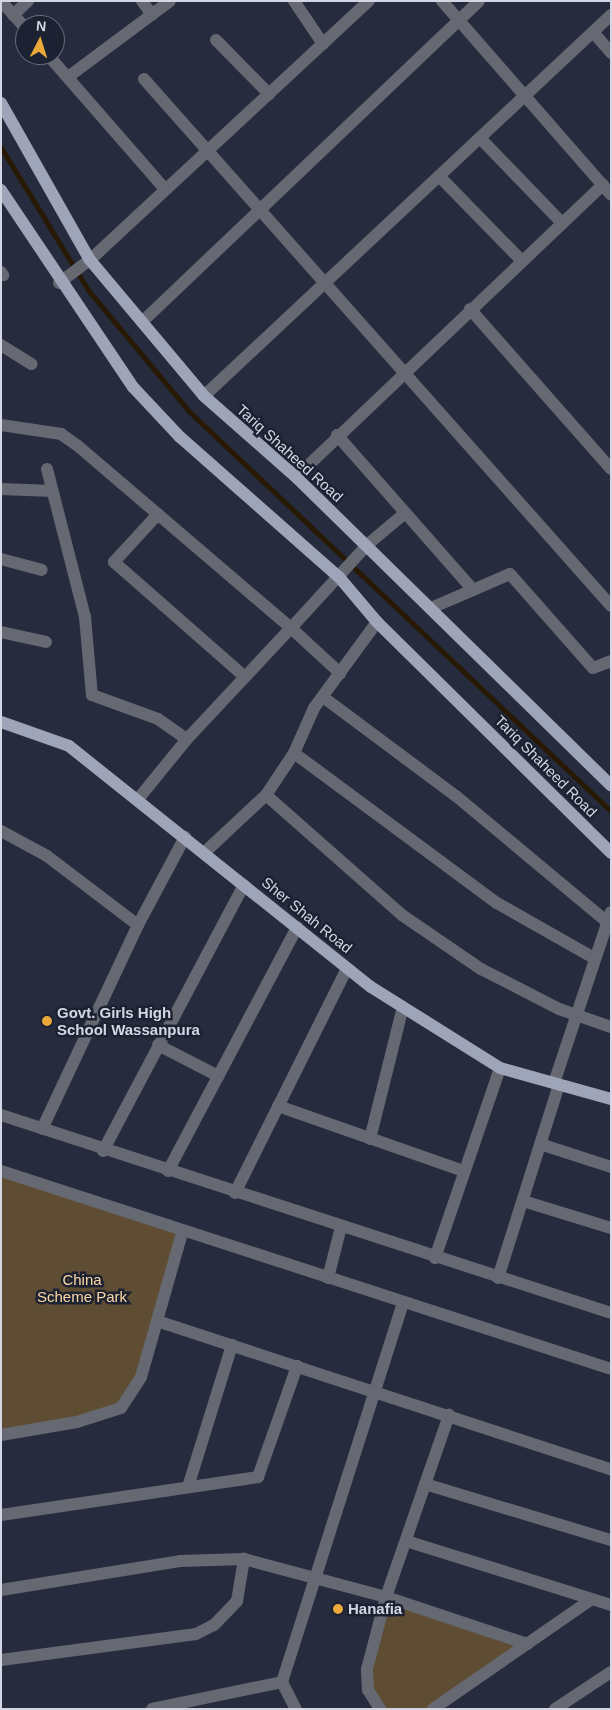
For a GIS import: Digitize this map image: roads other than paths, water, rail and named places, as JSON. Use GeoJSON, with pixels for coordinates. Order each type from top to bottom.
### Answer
{"type":"FeatureCollection","features":[{"type":"Feature","properties":{"kind":"main road","name":"Tariq Shaheed Road"},"geometry":{"type":"LineString","coordinates":[[1,102],[90,260],[204,396],[296,477],[365,548],[431,608],[611,785]]}},
{"type":"Feature","properties":{"kind":"main road","name":"Tariq Shaheed Road"},"geometry":{"type":"LineString","coordinates":[[1,190],[133,387],[180,437],[341,575],[377,622],[611,854]]}},
{"type":"Feature","properties":{"kind":"main road","name":"Sher Shah Road"},"geometry":{"type":"LineString","coordinates":[[1,722],[69,746],[348,968],[403,1007],[500,1068],[611,1099]]}},
{"type":"Feature","properties":{"kind":"street"},"geometry":{"type":"LineString","coordinates":[[1,1],[13,15],[28,1]]}},
{"type":"Feature","properties":{"kind":"street"},"geometry":{"type":"LineString","coordinates":[[142,1],[152,15]]}},
{"type":"Feature","properties":{"kind":"street"},"geometry":{"type":"LineString","coordinates":[[68,78],[170,1]]}},
{"type":"Feature","properties":{"kind":"street"},"geometry":{"type":"LineString","coordinates":[[294,1],[323,44]]}},
{"type":"Feature","properties":{"kind":"street"},"geometry":{"type":"LineString","coordinates":[[63,280],[90,260],[164,188],[369,1]]}},
{"type":"Feature","properties":{"kind":"street"},"geometry":{"type":"LineString","coordinates":[[296,477],[403,371],[562,223],[607,190],[442,1]]}},
{"type":"Feature","properties":{"kind":"street"},"geometry":{"type":"LineString","coordinates":[[142,322],[479,1]]}},
{"type":"Feature","properties":{"kind":"street"},"geometry":{"type":"LineString","coordinates":[[204,396],[611,15]]}},
{"type":"Feature","properties":{"kind":"street"},"geometry":{"type":"LineString","coordinates":[[593,32],[611,53]]}},
{"type":"Feature","properties":{"kind":"street"},"geometry":{"type":"LineString","coordinates":[[216,40],[269,94]]}},
{"type":"Feature","properties":{"kind":"street"},"geometry":{"type":"LineString","coordinates":[[57,65],[164,188]]}},
{"type":"Feature","properties":{"kind":"street"},"geometry":{"type":"LineString","coordinates":[[144,79],[208,148],[324,284],[609,600]]}},
{"type":"Feature","properties":{"kind":"street"},"geometry":{"type":"LineString","coordinates":[[480,138],[562,223]]}},
{"type":"Feature","properties":{"kind":"street"},"geometry":{"type":"LineString","coordinates":[[439,176],[522,261]]}},
{"type":"Feature","properties":{"kind":"street"},"geometry":{"type":"LineString","coordinates":[[470,309],[610,467]]}},
{"type":"Feature","properties":{"kind":"street"},"geometry":{"type":"LineString","coordinates":[[1,345],[32,364]]}},
{"type":"Feature","properties":{"kind":"street"},"geometry":{"type":"LineString","coordinates":[[1,425],[61,434],[158,514],[291,628],[340,673]]}},
{"type":"Feature","properties":{"kind":"street"},"geometry":{"type":"LineString","coordinates":[[337,435],[473,590]]}},
{"type":"Feature","properties":{"kind":"street"},"geometry":{"type":"LineString","coordinates":[[46,469],[85,617],[92,695],[158,719],[187,739]]}},
{"type":"Feature","properties":{"kind":"street"},"geometry":{"type":"LineString","coordinates":[[1,489],[52,491]]}},
{"type":"Feature","properties":{"kind":"street"},"geometry":{"type":"LineString","coordinates":[[138,799],[187,739],[365,548],[405,513]]}},
{"type":"Feature","properties":{"kind":"street"},"geometry":{"type":"LineString","coordinates":[[158,514],[114,562],[245,677]]}},
{"type":"Feature","properties":{"kind":"street"},"geometry":{"type":"LineString","coordinates":[[1,559],[42,570]]}},
{"type":"Feature","properties":{"kind":"street"},"geometry":{"type":"LineString","coordinates":[[431,608],[510,574],[593,668],[611,661]]}},
{"type":"Feature","properties":{"kind":"street"},"geometry":{"type":"LineString","coordinates":[[204,853],[266,795],[294,753],[323,697],[377,622]]}},
{"type":"Feature","properties":{"kind":"street"},"geometry":{"type":"LineString","coordinates":[[1,632],[46,642]]}},
{"type":"Feature","properties":{"kind":"street"},"geometry":{"type":"LineString","coordinates":[[323,697],[456,796],[609,917],[576,1016],[540,1144],[498,1278]]}},
{"type":"Feature","properties":{"kind":"street"},"geometry":{"type":"LineString","coordinates":[[294,753],[496,904],[594,958]]}},
{"type":"Feature","properties":{"kind":"street"},"geometry":{"type":"LineString","coordinates":[[266,795],[402,915],[481,968],[576,1016],[611,1027]]}},
{"type":"Feature","properties":{"kind":"street"},"geometry":{"type":"LineString","coordinates":[[1,831],[46,856],[138,925]]}},
{"type":"Feature","properties":{"kind":"street"},"geometry":{"type":"LineString","coordinates":[[42,1129],[138,925],[185,837]]}},
{"type":"Feature","properties":{"kind":"street"},"geometry":{"type":"LineString","coordinates":[[103,1150],[244,885]]}},
{"type":"Feature","properties":{"kind":"street"},"geometry":{"type":"LineString","coordinates":[[168,1171],[297,927]]}},
{"type":"Feature","properties":{"kind":"street"},"geometry":{"type":"LineString","coordinates":[[235,1193],[348,968]]}},
{"type":"Feature","properties":{"kind":"street"},"geometry":{"type":"LineString","coordinates":[[370,1139],[403,1007]]}},
{"type":"Feature","properties":{"kind":"street"},"geometry":{"type":"LineString","coordinates":[[158,1045],[218,1076]]}},
{"type":"Feature","properties":{"kind":"street"},"geometry":{"type":"LineString","coordinates":[[435,1258],[500,1068]]}},
{"type":"Feature","properties":{"kind":"street"},"geometry":{"type":"LineString","coordinates":[[278,1106],[464,1171]]}},
{"type":"Feature","properties":{"kind":"street"},"geometry":{"type":"LineString","coordinates":[[1,1115],[435,1258],[611,1313]]}},
{"type":"Feature","properties":{"kind":"street"},"geometry":{"type":"LineString","coordinates":[[540,1144],[611,1167]]}},
{"type":"Feature","properties":{"kind":"street"},"geometry":{"type":"LineString","coordinates":[[1,1171],[182,1233],[611,1369]]}},
{"type":"Feature","properties":{"kind":"street"},"geometry":{"type":"LineString","coordinates":[[523,1201],[611,1228]]}},
{"type":"Feature","properties":{"kind":"street"},"geometry":{"type":"LineString","coordinates":[[328,1278],[341,1227]]}},
{"type":"Feature","properties":{"kind":"street"},"geometry":{"type":"LineString","coordinates":[[1,1435],[78,1422],[121,1408],[141,1377],[182,1233]]}},
{"type":"Feature","properties":{"kind":"street"},"geometry":{"type":"LineString","coordinates":[[296,1709],[282,1682],[404,1302]]}},
{"type":"Feature","properties":{"kind":"street"},"geometry":{"type":"LineString","coordinates":[[157,1321],[611,1469]]}},
{"type":"Feature","properties":{"kind":"street"},"geometry":{"type":"LineString","coordinates":[[188,1487],[232,1345]]}},
{"type":"Feature","properties":{"kind":"street"},"geometry":{"type":"LineString","coordinates":[[1,1515],[258,1477],[297,1366]]}},
{"type":"Feature","properties":{"kind":"street"},"geometry":{"type":"LineString","coordinates":[[380,1709],[368,1690],[366,1669],[386,1597],[448,1415]]}},
{"type":"Feature","properties":{"kind":"street"},"geometry":{"type":"LineString","coordinates":[[425,1484],[611,1540]]}},
{"type":"Feature","properties":{"kind":"street"},"geometry":{"type":"LineString","coordinates":[[406,1541],[589,1601],[611,1605]]}},
{"type":"Feature","properties":{"kind":"street"},"geometry":{"type":"LineString","coordinates":[[1,1660],[196,1634],[214,1625],[237,1601],[244,1559]]}},
{"type":"Feature","properties":{"kind":"street"},"geometry":{"type":"LineString","coordinates":[[1,1590],[180,1561],[244,1559],[386,1597],[527,1644]]}},
{"type":"Feature","properties":{"kind":"street"},"geometry":{"type":"LineString","coordinates":[[433,1709],[589,1601]]}},
{"type":"Feature","properties":{"kind":"street"},"geometry":{"type":"LineString","coordinates":[[555,1709],[611,1672]]}},
{"type":"Feature","properties":{"kind":"street"},"geometry":{"type":"LineString","coordinates":[[152,1709],[216,1704],[282,1682]]}},
{"type":"Feature","properties":{"kind":"waterway"},"geometry":{"type":"LineString","coordinates":[[1,147],[90,292],[190,412],[611,811]]}},
{"type":"Feature","properties":{"kind":"place","name":"Govt. Girls High School Wassanpura"},"geometry":{"type":"Point","coordinates":[47,1021]}},
{"type":"Feature","properties":{"kind":"place","name":"Hanafia"},"geometry":{"type":"Point","coordinates":[338,1609]}},
{"type":"Feature","properties":{"kind":"park label","name":"China Scheme Park"},"geometry":{"type":"Point","coordinates":[82,1288]}}]}
